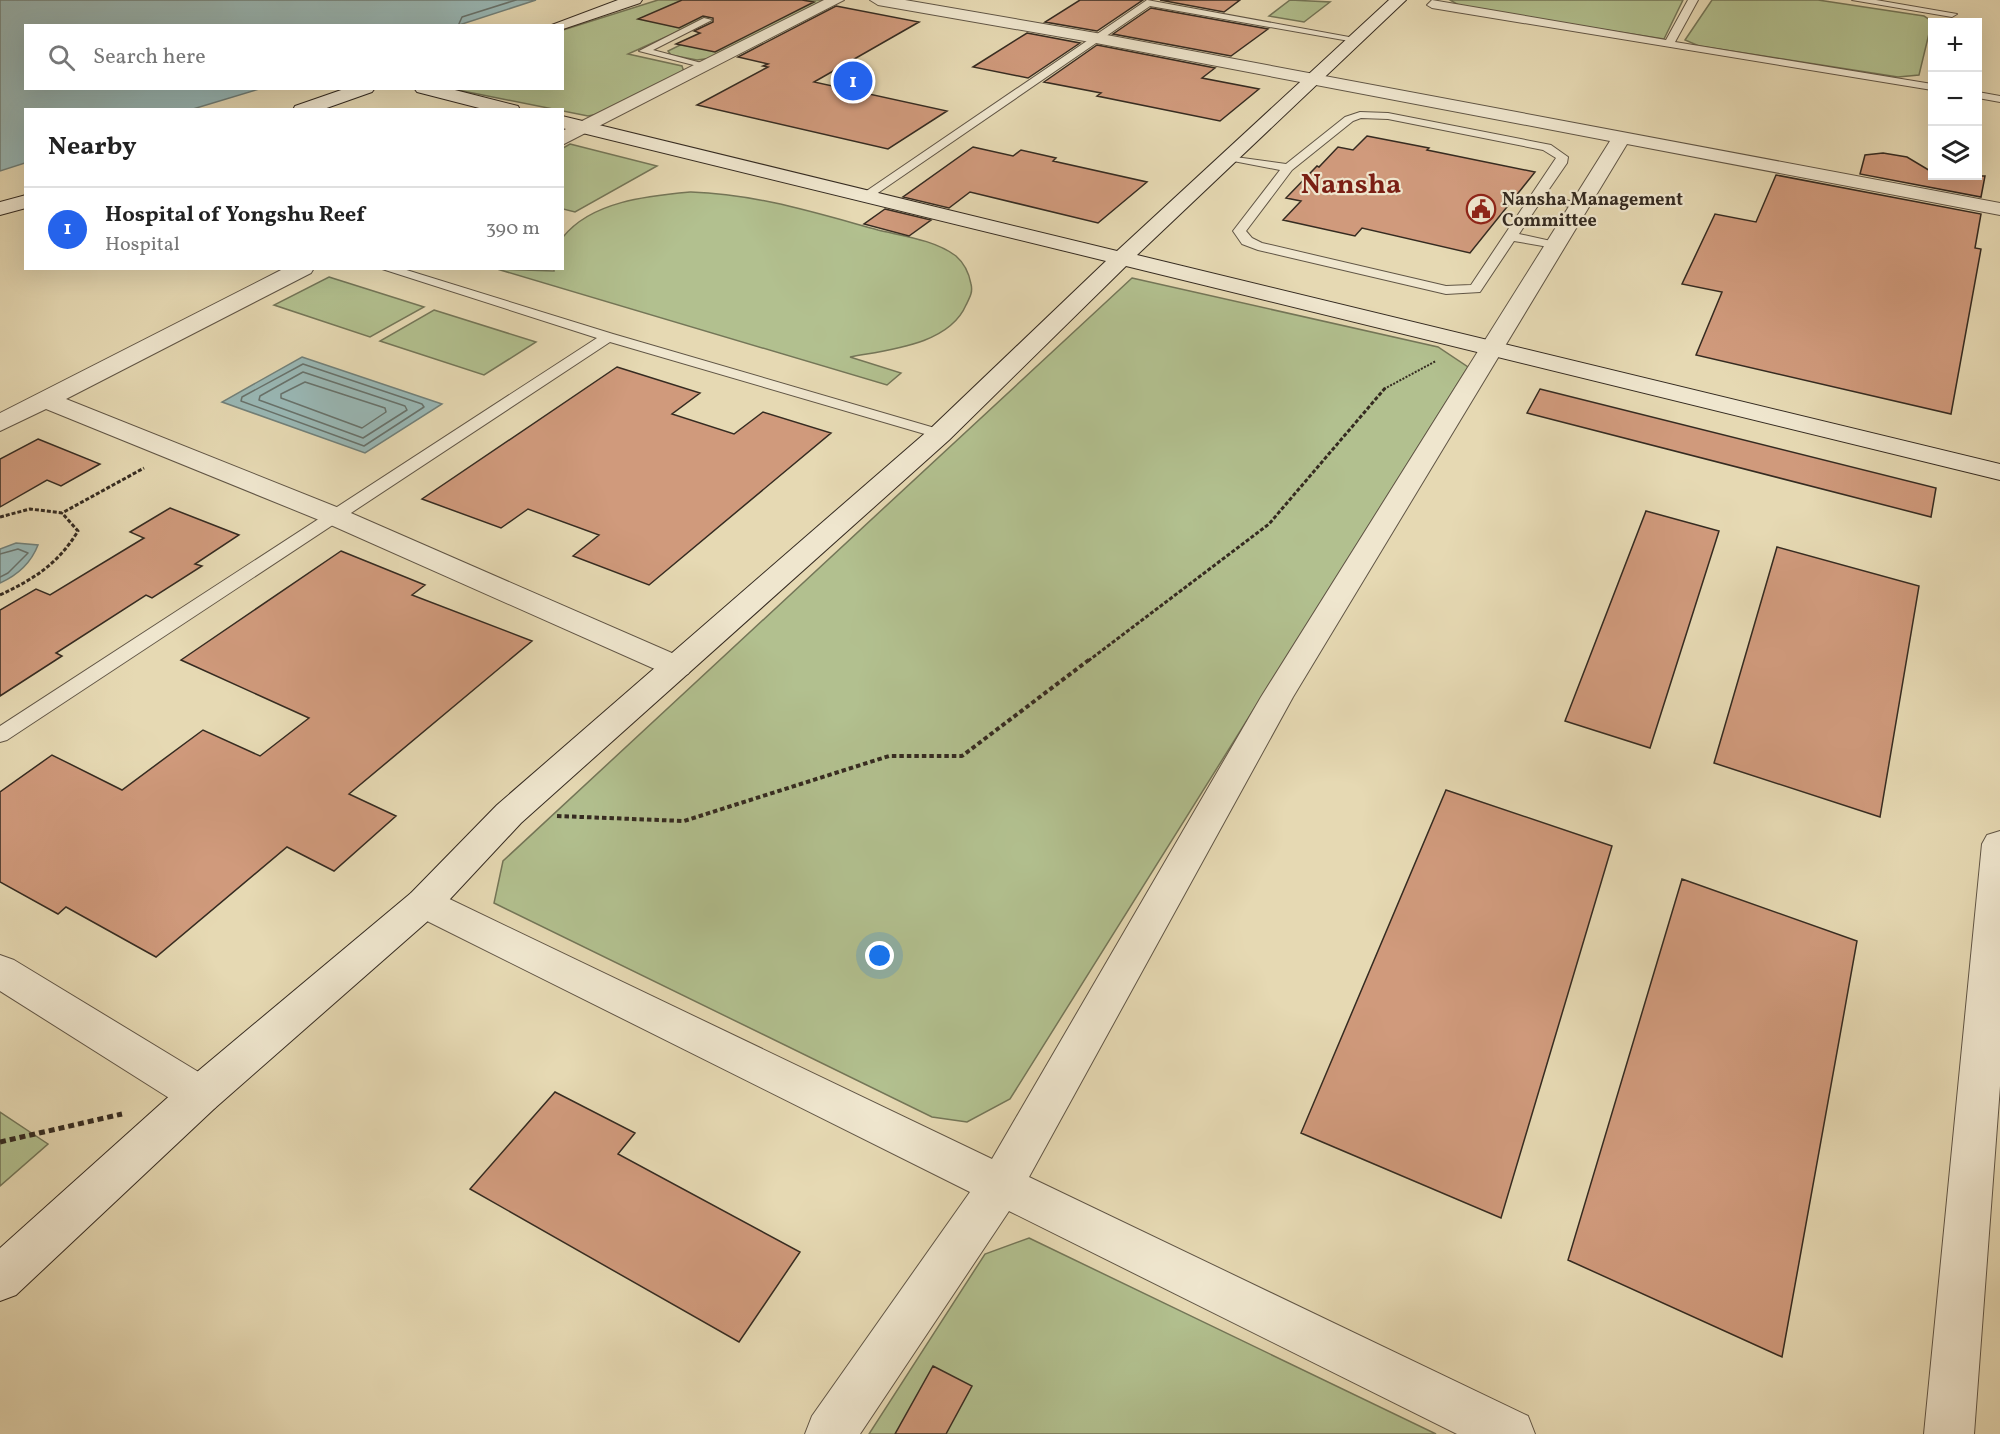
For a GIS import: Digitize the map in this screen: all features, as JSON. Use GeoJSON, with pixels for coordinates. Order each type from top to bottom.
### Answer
{"type":"FeatureCollection","features":[{"type":"Feature","properties":{"kind":"street"},"geometry":{"type":"LineString","coordinates":[[563,24],[634,0]]}},
{"type":"Feature","properties":{"kind":"street"},"geometry":{"type":"LineString","coordinates":[[564,138],[836,0]]}},
{"type":"Feature","properties":{"kind":"street"},"geometry":{"type":"LineString","coordinates":[[878,0],[1096,38],[2000,209]]}},
{"type":"Feature","properties":{"kind":"street"},"geometry":{"type":"LineString","coordinates":[[0,1278],[200,1095],[424,903],[508,814],[940,434],[1122,258],[1232,158],[1398,0]]}},
{"type":"Feature","properties":{"kind":"street"},"geometry":{"type":"LineString","coordinates":[[308,108],[360,90]]}},
{"type":"Feature","properties":{"kind":"street"},"geometry":{"type":"LineString","coordinates":[[431,90],[504,108]]}},
{"type":"Feature","properties":{"kind":"street"},"geometry":{"type":"LineString","coordinates":[[564,122],[2000,472]]}},
{"type":"Feature","properties":{"kind":"street"},"geometry":{"type":"LineString","coordinates":[[830,1434],[1002,1184],[1277,697],[1482,345],[1555,246],[1622,137]]}},
{"type":"Feature","properties":{"kind":"street"},"geometry":{"type":"LineString","coordinates":[[0,209],[24,202]]}},
{"type":"Feature","properties":{"kind":"street"},"geometry":{"type":"LineString","coordinates":[[0,423],[299,270]]}},
{"type":"Feature","properties":{"kind":"street"},"geometry":{"type":"LineString","coordinates":[[46,400],[334,516],[677,667]]}},
{"type":"Feature","properties":{"kind":"street"},"geometry":{"type":"LineString","coordinates":[[1949,1434],[2000,844]]}},
{"type":"Feature","properties":{"kind":"street"},"geometry":{"type":"LineString","coordinates":[[424,903],[1510,1434]]}},
{"type":"Feature","properties":{"kind":"street"},"geometry":{"type":"LineString","coordinates":[[0,971],[200,1095]]}},
{"type":"Feature","properties":{"kind":"lane"},"geometry":{"type":"LineString","coordinates":[[1437,0],[1432,5],[1928,86]]}},
{"type":"Feature","properties":{"kind":"lane"},"geometry":{"type":"LineString","coordinates":[[1669,44],[1693,0]]}},
{"type":"Feature","properties":{"kind":"lane"},"geometry":{"type":"LineString","coordinates":[[1857,0],[1951,18],[1955,0]]}},
{"type":"Feature","properties":{"kind":"lane"},"geometry":{"type":"LineString","coordinates":[[867,195],[1151,1],[1355,39]]}},
{"type":"Feature","properties":{"kind":"lane"},"geometry":{"type":"LineString","coordinates":[[705,67],[644,51],[707,20]]}},
{"type":"Feature","properties":{"kind":"lane"},"geometry":{"type":"LineString","coordinates":[[1982,96],[2000,99]]}},
{"type":"Feature","properties":{"kind":"lane"},"geometry":{"type":"LineString","coordinates":[[1360,115],[1381,116],[1547,147],[1562,157],[1561,163],[1538,197],[1475,289],[1446,290],[1258,246],[1247,241],[1239,231],[1288,168],[1349,119],[1360,115]]}},
{"type":"Feature","properties":{"kind":"lane"},"geometry":{"type":"LineString","coordinates":[[1232,158],[1288,168]]}},
{"type":"Feature","properties":{"kind":"lane"},"geometry":{"type":"LineString","coordinates":[[1538,197],[1580,205]]}},
{"type":"Feature","properties":{"kind":"lane"},"geometry":{"type":"LineString","coordinates":[[1511,236],[1555,246]]}},
{"type":"Feature","properties":{"kind":"lane"},"geometry":{"type":"LineString","coordinates":[[391,270],[608,338],[940,434]]}},
{"type":"Feature","properties":{"kind":"lane"},"geometry":{"type":"LineString","coordinates":[[0,735],[608,338]]}},
{"type":"Feature","properties":{"kind":"path"},"geometry":{"type":"LineString","coordinates":[[508,814],[684,821],[890,756],[962,756],[1269,524],[1384,388],[1482,345]]}},
{"type":"Feature","properties":{"kind":"path"},"geometry":{"type":"LineString","coordinates":[[0,517],[30,509],[62,513],[173,451]]}},
{"type":"Feature","properties":{"kind":"path"},"geometry":{"type":"LineString","coordinates":[[0,595],[49,572],[67,551],[78,531],[62,513]]}},
{"type":"Feature","properties":{"kind":"path"},"geometry":{"type":"LineString","coordinates":[[0,1142],[133,1111]]}},
{"type":"Feature","properties":{"kind":"green space"},"geometry":{"type":"Polygon","coordinates":[[[658,0],[825,0],[712,58],[697,60],[671,55],[668,51],[731,20],[712,16],[628,54],[682,66],[684,72],[603,113],[588,116],[564,111],[564,108],[548,108],[458,90],[564,90],[564,30],[658,0]]]}},
{"type":"Feature","properties":{"kind":"green space"},"geometry":{"type":"Polygon","coordinates":[[[1290,0],[1330,2],[1304,22],[1269,16],[1290,0]]]}},
{"type":"Feature","properties":{"kind":"green space"},"geometry":{"type":"Polygon","coordinates":[[[1450,0],[1683,0],[1664,39],[1464,8],[1450,0]]]}},
{"type":"Feature","properties":{"kind":"green space"},"geometry":{"type":"Polygon","coordinates":[[[1712,0],[1818,0],[1924,16],[1928,18],[1928,38],[1919,75],[1898,77],[1699,46],[1685,40],[1712,0]]]}},
{"type":"Feature","properties":{"kind":"green space"},"geometry":{"type":"Polygon","coordinates":[[[570,144],[657,166],[575,212],[564,209],[564,147],[570,144]]]}},
{"type":"Feature","properties":{"kind":"green space"},"geometry":{"type":"Polygon","coordinates":[[[691,192],[739,196],[809,211],[929,242],[956,256],[966,268],[972,290],[970,297],[958,318],[946,329],[932,337],[898,348],[850,357],[901,373],[887,385],[500,270],[564,270],[564,236],[575,225],[605,208],[622,202],[691,192]]]}},
{"type":"Feature","properties":{"kind":"green space"},"geometry":{"type":"Polygon","coordinates":[[[329,277],[424,307],[370,337],[274,305],[329,277]]]}},
{"type":"Feature","properties":{"kind":"green space"},"geometry":{"type":"Polygon","coordinates":[[[1132,278],[1438,347],[1468,367],[1010,1099],[967,1122],[932,1117],[494,903],[503,861],[1132,278]]]}},
{"type":"Feature","properties":{"kind":"green space"},"geometry":{"type":"Polygon","coordinates":[[[434,310],[536,342],[484,375],[380,341],[434,310]]]}},
{"type":"Feature","properties":{"kind":"green space"},"geometry":{"type":"Polygon","coordinates":[[[0,1112],[48,1144],[0,1186],[0,1112]]]}},
{"type":"Feature","properties":{"kind":"green space"},"geometry":{"type":"Polygon","coordinates":[[[1029,1238],[1436,1434],[869,1434],[985,1254],[1029,1238]]]}},
{"type":"Feature","properties":{"kind":"water"},"geometry":{"type":"Polygon","coordinates":[[[0,0],[536,0],[462,24],[24,24],[24,90],[256,90],[196,108],[24,108],[24,163],[0,171],[0,0]]]}},
{"type":"Feature","properties":{"kind":"water"},"geometry":{"type":"Polygon","coordinates":[[[302,357],[442,404],[365,453],[222,402],[302,357]]]}},
{"type":"Feature","properties":{"kind":"water"},"geometry":{"type":"Polygon","coordinates":[[[16,543],[38,545],[23,568],[0,583],[0,549],[16,543]]]}},
{"type":"Feature","properties":{"kind":"building"},"geometry":{"type":"Polygon","coordinates":[[[682,0],[802,0],[814,2],[715,52],[676,44],[700,33],[694,31],[713,22],[713,18],[703,16],[679,28],[638,19],[682,0]]]}},
{"type":"Feature","properties":{"kind":"building"},"geometry":{"type":"Polygon","coordinates":[[[1080,0],[1143,0],[1097,31],[1045,22],[1080,0]]]}},
{"type":"Feature","properties":{"kind":"building"},"geometry":{"type":"Polygon","coordinates":[[[1160,0],[1240,0],[1224,12],[1160,0]]]}},
{"type":"Feature","properties":{"kind":"building"},"geometry":{"type":"Polygon","coordinates":[[[836,6],[919,22],[814,82],[947,111],[888,149],[697,105],[768,67],[763,66],[768,64],[738,57],[836,6]]]}},
{"type":"Feature","properties":{"kind":"building"},"geometry":{"type":"Polygon","coordinates":[[[1151,8],[1268,29],[1231,56],[1113,34],[1151,8]]]}},
{"type":"Feature","properties":{"kind":"building"},"geometry":{"type":"Polygon","coordinates":[[[1027,33],[1080,43],[1028,78],[973,67],[1027,33]]]}},
{"type":"Feature","properties":{"kind":"building"},"geometry":{"type":"Polygon","coordinates":[[[1097,45],[1215,68],[1202,78],[1259,89],[1220,121],[1097,96],[1101,93],[1044,82],[1097,45]]]}},
{"type":"Feature","properties":{"kind":"building"},"geometry":{"type":"Polygon","coordinates":[[[1367,136],[1535,172],[1470,253],[1362,228],[1355,236],[1283,220],[1301,201],[1286,198],[1317,166],[1319,167],[1338,147],[1353,150],[1367,136]]]}},
{"type":"Feature","properties":{"kind":"building"},"geometry":{"type":"Polygon","coordinates":[[[973,147],[1013,156],[1021,150],[1056,158],[1053,161],[1147,182],[1098,223],[970,192],[949,208],[903,197],[973,147]]]}},
{"type":"Feature","properties":{"kind":"building"},"geometry":{"type":"Polygon","coordinates":[[[1883,153],[1907,157],[1928,170],[1928,180],[1982,180],[1982,176],[1985,176],[1981,197],[1860,174],[1865,155],[1883,153]]]}},
{"type":"Feature","properties":{"kind":"building"},"geometry":{"type":"Polygon","coordinates":[[[1776,175],[1981,214],[1975,248],[1981,249],[1951,414],[1696,355],[1722,292],[1682,284],[1715,214],[1756,222],[1776,175]]]}},
{"type":"Feature","properties":{"kind":"building"},"geometry":{"type":"Polygon","coordinates":[[[885,209],[931,220],[909,236],[864,224],[885,209]]]}},
{"type":"Feature","properties":{"kind":"building"},"geometry":{"type":"Polygon","coordinates":[[[617,367],[700,393],[672,414],[734,434],[763,412],[831,433],[649,585],[573,556],[599,535],[528,509],[501,528],[422,499],[617,367]]]}},
{"type":"Feature","properties":{"kind":"building"},"geometry":{"type":"Polygon","coordinates":[[[1540,389],[1936,488],[1931,517],[1527,413],[1540,389]]]}},
{"type":"Feature","properties":{"kind":"building"},"geometry":{"type":"Polygon","coordinates":[[[38,439],[100,464],[61,486],[47,480],[0,507],[0,459],[38,439]]]}},
{"type":"Feature","properties":{"kind":"building"},"geometry":{"type":"Polygon","coordinates":[[[170,508],[239,535],[195,564],[202,566],[152,598],[146,595],[56,653],[62,656],[0,696],[0,610],[36,589],[50,595],[144,538],[130,532],[170,508]]]}},
{"type":"Feature","properties":{"kind":"building"},"geometry":{"type":"Polygon","coordinates":[[[1646,511],[1719,531],[1650,748],[1565,721],[1646,511]]]}},
{"type":"Feature","properties":{"kind":"building"},"geometry":{"type":"Polygon","coordinates":[[[1777,547],[1919,586],[1880,817],[1714,763],[1777,547]]]}},
{"type":"Feature","properties":{"kind":"building"},"geometry":{"type":"Polygon","coordinates":[[[341,551],[425,585],[412,595],[532,641],[349,794],[396,816],[334,871],[287,847],[156,957],[66,907],[58,914],[0,882],[0,792],[52,755],[122,790],[203,730],[260,756],[309,718],[181,660],[341,551]]]}},
{"type":"Feature","properties":{"kind":"building"},"geometry":{"type":"Polygon","coordinates":[[[1446,790],[1612,846],[1501,1218],[1301,1133],[1446,790]]]}},
{"type":"Feature","properties":{"kind":"building"},"geometry":{"type":"Polygon","coordinates":[[[1682,879],[1857,941],[1782,1357],[1568,1260],[1682,879]]]}},
{"type":"Feature","properties":{"kind":"building"},"geometry":{"type":"Polygon","coordinates":[[[555,1092],[635,1133],[618,1154],[800,1252],[739,1342],[470,1189],[555,1092]]]}},
{"type":"Feature","properties":{"kind":"building"},"geometry":{"type":"Polygon","coordinates":[[[933,1366],[972,1386],[946,1434],[895,1434],[933,1366]]]}},
{"type":"Feature","properties":{"kind":"place","name":"Hospital of Yongshu Reef"},"geometry":{"type":"Point","coordinates":[853,81]}},
{"type":"Feature","properties":{"kind":"place","name":"Nansha Management Committee"},"geometry":{"type":"Point","coordinates":[1481,209]}},
{"type":"Feature","properties":{"kind":"district","name":"Nansha"},"geometry":{"type":"Point","coordinates":[1351,183]}}]}
